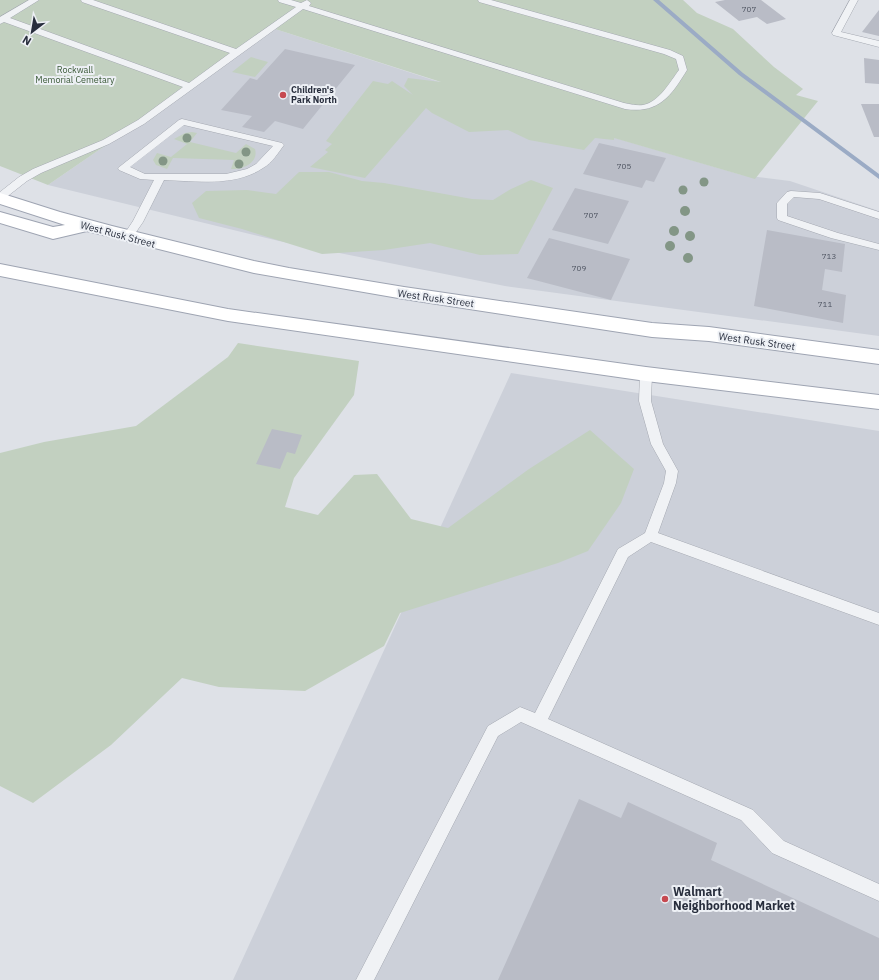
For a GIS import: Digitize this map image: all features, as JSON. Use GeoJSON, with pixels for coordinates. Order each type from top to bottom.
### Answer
{"type":"FeatureCollection","features":[{"type":"Feature","properties":{"kind":"main road","name":"West Rusk Street"},"geometry":{"type":"LineString","coordinates":[[0,197],[87,225],[254,267],[404,293],[652,330],[709,334],[879,357]]}},
{"type":"Feature","properties":{"kind":"main road"},"geometry":{"type":"LineString","coordinates":[[0,217],[53,233],[87,225]]}},
{"type":"Feature","properties":{"kind":"main road"},"geometry":{"type":"LineString","coordinates":[[0,270],[228,315],[646,374],[879,402]]}},
{"type":"Feature","properties":{"kind":"lane"},"geometry":{"type":"LineString","coordinates":[[2,20],[35,0]]}},
{"type":"Feature","properties":{"kind":"lane"},"geometry":{"type":"LineString","coordinates":[[85,0],[237,52]]}},
{"type":"Feature","properties":{"kind":"lane"},"geometry":{"type":"LineString","coordinates":[[282,0],[623,106],[642,108],[653,104],[673,85],[683,70],[680,58],[667,52],[482,0]]}},
{"type":"Feature","properties":{"kind":"lane"},"geometry":{"type":"LineString","coordinates":[[0,197],[37,170],[78,155],[126,132],[311,0]]}},
{"type":"Feature","properties":{"kind":"lane"},"geometry":{"type":"LineString","coordinates":[[854,0],[836,33],[879,44]]}},
{"type":"Feature","properties":{"kind":"lane"},"geometry":{"type":"LineString","coordinates":[[2,20],[191,87]]}},
{"type":"Feature","properties":{"kind":"lane"},"geometry":{"type":"LineString","coordinates":[[182,122],[278,145],[261,165],[248,173],[235,177],[160,177],[144,177],[123,168],[182,122]]}},
{"type":"Feature","properties":{"kind":"lane"},"geometry":{"type":"LineString","coordinates":[[128,236],[138,222],[160,177]]}},
{"type":"Feature","properties":{"kind":"lane"},"geometry":{"type":"LineString","coordinates":[[879,216],[820,196],[791,194],[782,203],[782,218],[835,236],[879,247]]}},
{"type":"Feature","properties":{"kind":"lane"},"geometry":{"type":"LineString","coordinates":[[539,722],[623,553],[650,536],[670,483],[672,471],[657,444],[645,400],[646,374]]}},
{"type":"Feature","properties":{"kind":"lane"},"geometry":{"type":"LineString","coordinates":[[650,536],[879,619]]}},
{"type":"Feature","properties":{"kind":"lane"},"geometry":{"type":"LineString","coordinates":[[365,980],[493,731],[520,714],[747,815],[778,847],[879,893]]}},
{"type":"Feature","properties":{"kind":"shaded area"},"geometry":{"type":"Polygon","coordinates":[[[275,29],[588,130],[742,175],[790,181],[879,211],[879,336],[505,286],[279,241],[48,185],[275,29]]]}},
{"type":"Feature","properties":{"kind":"shaded area"},"geometry":{"type":"Polygon","coordinates":[[[511,373],[879,431],[879,980],[233,980],[511,373]]]}},
{"type":"Feature","properties":{"kind":"green space","name":"Rockwall Memorial Cemetary"},"geometry":{"type":"Polygon","coordinates":[[[0,0],[683,0],[697,13],[733,29],[774,67],[803,89],[796,95],[818,101],[755,179],[614,138],[614,140],[595,138],[584,150],[529,140],[508,130],[469,132],[432,113],[426,108],[365,178],[310,167],[328,152],[325,150],[332,144],[326,141],[373,81],[388,84],[392,81],[413,95],[404,86],[408,78],[441,82],[275,29],[48,185],[0,166],[0,0]]]}},
{"type":"Feature","properties":{"kind":"green space"},"geometry":{"type":"Polygon","coordinates":[[[251,57],[268,62],[255,77],[232,72],[251,57]]]}},
{"type":"Feature","properties":{"kind":"green space"},"geometry":{"type":"Polygon","coordinates":[[[185,133],[197,133],[190,142],[236,153],[246,144],[255,149],[256,154],[249,165],[235,169],[231,169],[234,160],[173,158],[167,169],[156,165],[153,160],[157,153],[171,157],[187,144],[174,139],[185,133]]]}},
{"type":"Feature","properties":{"kind":"green space"},"geometry":{"type":"Polygon","coordinates":[[[299,172],[329,172],[362,181],[384,183],[472,199],[493,200],[511,189],[531,180],[553,188],[518,254],[480,255],[430,243],[384,250],[322,254],[242,229],[199,218],[192,203],[206,191],[247,190],[276,194],[299,172]]]}},
{"type":"Feature","properties":{"kind":"green space"},"geometry":{"type":"Polygon","coordinates":[[[238,343],[359,361],[354,395],[294,478],[285,507],[318,515],[354,475],[377,474],[411,519],[448,528],[529,469],[590,430],[634,469],[621,503],[588,551],[558,563],[400,613],[384,646],[305,691],[219,687],[182,678],[111,745],[33,803],[0,786],[0,453],[44,442],[136,426],[228,357],[238,343]]]}},
{"type":"Feature","properties":{"kind":"building"},"geometry":{"type":"Polygon","coordinates":[[[725,0],[761,0],[786,19],[767,24],[757,17],[739,21],[715,2],[725,0]]]}},
{"type":"Feature","properties":{"kind":"building"},"geometry":{"type":"Polygon","coordinates":[[[879,10],[879,36],[862,32],[879,10]]]}},
{"type":"Feature","properties":{"kind":"building","name":"Children's Park North"},"geometry":{"type":"Polygon","coordinates":[[[285,49],[355,65],[303,129],[275,121],[264,132],[242,127],[252,116],[221,110],[250,78],[257,80],[285,49]]]}},
{"type":"Feature","properties":{"kind":"building"},"geometry":{"type":"Polygon","coordinates":[[[864,58],[879,60],[879,84],[865,83],[864,58]]]}},
{"type":"Feature","properties":{"kind":"building"},"geometry":{"type":"Polygon","coordinates":[[[861,104],[879,104],[879,137],[874,137],[861,104]]]}},
{"type":"Feature","properties":{"kind":"building"},"geometry":{"type":"Polygon","coordinates":[[[599,143],[666,158],[654,182],[646,180],[642,188],[583,174],[599,143]]]}},
{"type":"Feature","properties":{"kind":"building"},"geometry":{"type":"Polygon","coordinates":[[[575,188],[629,201],[608,244],[552,230],[575,188]]]}},
{"type":"Feature","properties":{"kind":"building"},"geometry":{"type":"Polygon","coordinates":[[[767,230],[845,244],[842,272],[825,269],[822,290],[846,295],[843,323],[754,306],[767,230]]]}},
{"type":"Feature","properties":{"kind":"building"},"geometry":{"type":"Polygon","coordinates":[[[549,238],[630,259],[611,300],[527,278],[549,238]]]}},
{"type":"Feature","properties":{"kind":"building"},"geometry":{"type":"Polygon","coordinates":[[[272,429],[302,435],[295,454],[287,452],[280,469],[256,464],[272,429]]]}},
{"type":"Feature","properties":{"kind":"building","name":"Walmart Neighborhood Market"},"geometry":{"type":"Polygon","coordinates":[[[579,799],[621,818],[628,802],[717,843],[711,860],[879,938],[879,980],[498,980],[579,799]]]}},
{"type":"Feature","properties":{"kind":"waterway"},"geometry":{"type":"LineString","coordinates":[[656,0],[741,74],[879,177]]}},
{"type":"Feature","properties":{"kind":"place","name":"Children's Park North"},"geometry":{"type":"Point","coordinates":[283,95]}},
{"type":"Feature","properties":{"kind":"place","name":"Walmart Neighborhood Market"},"geometry":{"type":"Point","coordinates":[665,899]}}]}
